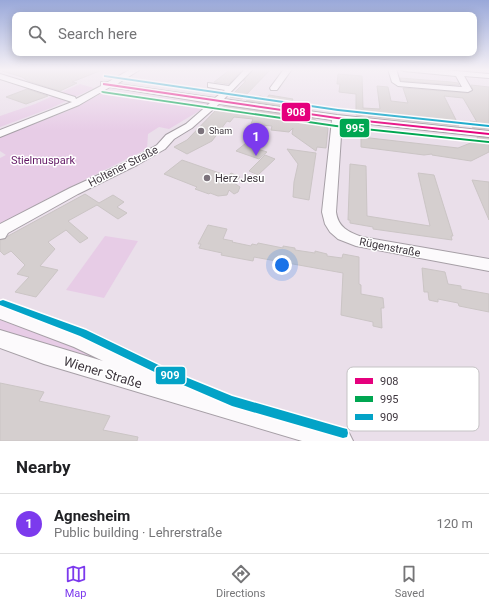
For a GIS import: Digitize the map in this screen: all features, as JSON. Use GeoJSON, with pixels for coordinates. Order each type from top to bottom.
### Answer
{"type":"FeatureCollection","features":[{"type":"Feature","properties":{"kind":"street"},"geometry":{"type":"LineString","coordinates":[[43,90],[72,99]]}},
{"type":"Feature","properties":{"kind":"street"},"geometry":{"type":"LineString","coordinates":[[0,127],[94,90]]}},
{"type":"Feature","properties":{"kind":"street"},"geometry":{"type":"LineString","coordinates":[[0,134],[76,103],[98,90]]}},
{"type":"Feature","properties":{"kind":"street"},"geometry":{"type":"LineString","coordinates":[[143,90],[337,118],[489,134]]}},
{"type":"Feature","properties":{"kind":"street","name":"Holtener Straße"},"geometry":{"type":"LineString","coordinates":[[1,230],[74,191],[149,154],[161,146],[170,136],[189,126],[230,90]]}},
{"type":"Feature","properties":{"kind":"street","name":"Rügenstraße"},"geometry":{"type":"LineString","coordinates":[[337,118],[329,212],[329,222],[336,230],[347,237],[361,242],[489,264]]}},
{"type":"Feature","properties":{"kind":"street","name":"Wiener Straße"},"geometry":{"type":"LineString","coordinates":[[0,311],[80,340],[167,382],[229,409]]}},
{"type":"Feature","properties":{"kind":"street","name":"Wiener Straße"},"geometry":{"type":"LineString","coordinates":[[0,339],[44,354],[340,441]]}},
{"type":"Feature","properties":{"kind":"green space"},"geometry":{"type":"Polygon","coordinates":[[[67,90],[91,90],[51,108],[0,127],[0,116],[35,104],[67,90]]]}},
{"type":"Feature","properties":{"kind":"green space","name":"Stielmuspark"},"geometry":{"type":"Polygon","coordinates":[[[108,90],[195,102],[207,102],[209,105],[169,129],[159,127],[148,134],[147,149],[48,198],[0,225],[0,158],[6,155],[0,151],[0,137],[68,111],[108,90]]]}},
{"type":"Feature","properties":{"kind":"green space"},"geometry":{"type":"Polygon","coordinates":[[[105,236],[138,241],[104,298],[66,290],[105,236]]]}},
{"type":"Feature","properties":{"kind":"green space"},"geometry":{"type":"Polygon","coordinates":[[[0,320],[79,349],[99,358],[104,362],[0,332],[0,320]]]}},
{"type":"Feature","properties":{"kind":"building"},"geometry":{"type":"Polygon","coordinates":[[[25,90],[48,96],[26,104],[6,97],[25,90]]]}},
{"type":"Feature","properties":{"kind":"building"},"geometry":{"type":"Polygon","coordinates":[[[237,90],[251,90],[242,99],[230,97],[237,90]]]}},
{"type":"Feature","properties":{"kind":"building"},"geometry":{"type":"Polygon","coordinates":[[[339,90],[362,90],[363,108],[380,109],[377,90],[389,90],[391,101],[408,103],[404,90],[468,93],[473,90],[489,90],[489,129],[473,128],[470,121],[477,122],[463,98],[444,96],[459,126],[356,115],[356,94],[339,92],[339,90]]]}},
{"type":"Feature","properties":{"kind":"building"},"geometry":{"type":"Polygon","coordinates":[[[269,95],[293,99],[290,104],[295,108],[246,101],[260,96],[267,98],[269,95]]]}},
{"type":"Feature","properties":{"kind":"building"},"geometry":{"type":"Polygon","coordinates":[[[226,106],[314,119],[328,128],[326,148],[317,147],[316,151],[292,134],[293,128],[289,132],[271,130],[272,126],[251,124],[253,119],[234,117],[230,122],[227,121],[212,141],[187,154],[174,147],[187,140],[217,109],[226,106]]]}},
{"type":"Feature","properties":{"kind":"building"},"geometry":{"type":"Polygon","coordinates":[[[361,137],[458,148],[478,140],[477,137],[489,138],[489,152],[471,161],[432,154],[424,155],[361,147],[361,137]]]}},
{"type":"Feature","properties":{"kind":"building"},"geometry":{"type":"Polygon","coordinates":[[[246,143],[255,146],[254,148],[267,152],[259,159],[236,151],[246,143]]]}},
{"type":"Feature","properties":{"kind":"building"},"geometry":{"type":"Polygon","coordinates":[[[287,149],[316,153],[309,200],[293,197],[294,182],[298,164],[287,149]]]}},
{"type":"Feature","properties":{"kind":"building"},"geometry":{"type":"Polygon","coordinates":[[[265,155],[275,159],[258,175],[249,171],[265,155]]]}},
{"type":"Feature","properties":{"kind":"building","name":"Herz Jesu"},"geometry":{"type":"Polygon","coordinates":[[[182,160],[228,176],[231,173],[240,177],[234,183],[240,187],[238,192],[234,194],[229,190],[227,195],[218,196],[209,194],[195,189],[197,187],[164,174],[182,160]]]}},
{"type":"Feature","properties":{"kind":"building"},"geometry":{"type":"Polygon","coordinates":[[[350,164],[366,166],[367,216],[430,226],[418,173],[434,175],[453,236],[451,236],[452,240],[373,229],[373,227],[350,223],[350,220],[348,220],[350,164]]]}},
{"type":"Feature","properties":{"kind":"building"},"geometry":{"type":"Polygon","coordinates":[[[472,180],[489,182],[489,220],[472,180]]]}},
{"type":"Feature","properties":{"kind":"building"},"geometry":{"type":"Polygon","coordinates":[[[85,194],[99,203],[113,195],[124,202],[117,207],[127,213],[118,219],[97,205],[68,221],[88,238],[80,243],[66,230],[48,242],[55,249],[40,266],[58,270],[36,297],[15,292],[29,277],[17,274],[25,265],[11,251],[4,255],[0,251],[0,240],[5,239],[85,194]]]}},
{"type":"Feature","properties":{"kind":"building"},"geometry":{"type":"Polygon","coordinates":[[[208,225],[227,229],[223,239],[233,241],[232,242],[251,246],[252,244],[257,245],[258,243],[283,248],[283,246],[295,248],[295,250],[315,253],[315,251],[327,254],[327,256],[342,258],[343,254],[359,257],[359,284],[361,285],[361,294],[383,298],[384,308],[381,308],[382,328],[373,326],[373,322],[341,315],[343,273],[254,257],[253,261],[221,255],[222,253],[199,248],[201,244],[198,244],[208,225]]]}},
{"type":"Feature","properties":{"kind":"building"},"geometry":{"type":"Polygon","coordinates":[[[422,268],[445,272],[448,284],[461,286],[461,289],[489,294],[489,312],[459,306],[458,303],[438,299],[438,302],[429,300],[428,292],[424,292],[422,268]]]}},
{"type":"Feature","properties":{"kind":"building"},"geometry":{"type":"Polygon","coordinates":[[[0,383],[44,392],[39,401],[110,416],[103,430],[138,437],[137,441],[0,441],[0,383]]]}},
{"type":"Feature","properties":{"kind":"transit line","name":"908"},"geometry":{"type":"LineString","coordinates":[[142,90],[337,118],[489,134]]}},
{"type":"Feature","properties":{"kind":"transit line","name":"909"},"geometry":{"type":"LineString","coordinates":[[198,90],[338,110],[489,126]]}},
{"type":"Feature","properties":{"kind":"transit line","name":"995"},"geometry":{"type":"LineString","coordinates":[[103,92],[336,126],[488,142]]}},
{"type":"Feature","properties":{"kind":"transit line","name":"909"},"geometry":{"type":"LineString","coordinates":[[3,303],[83,333],[170,375],[232,401],[343,433]]}},
{"type":"Feature","properties":{"kind":"place","name":"Sham"},"geometry":{"type":"Point","coordinates":[201,131]}},
{"type":"Feature","properties":{"kind":"place","name":"Agnesheim"},"geometry":{"type":"Point","coordinates":[256,156]}},
{"type":"Feature","properties":{"kind":"place","name":"Herz Jesu"},"geometry":{"type":"Point","coordinates":[207,178]}}]}
